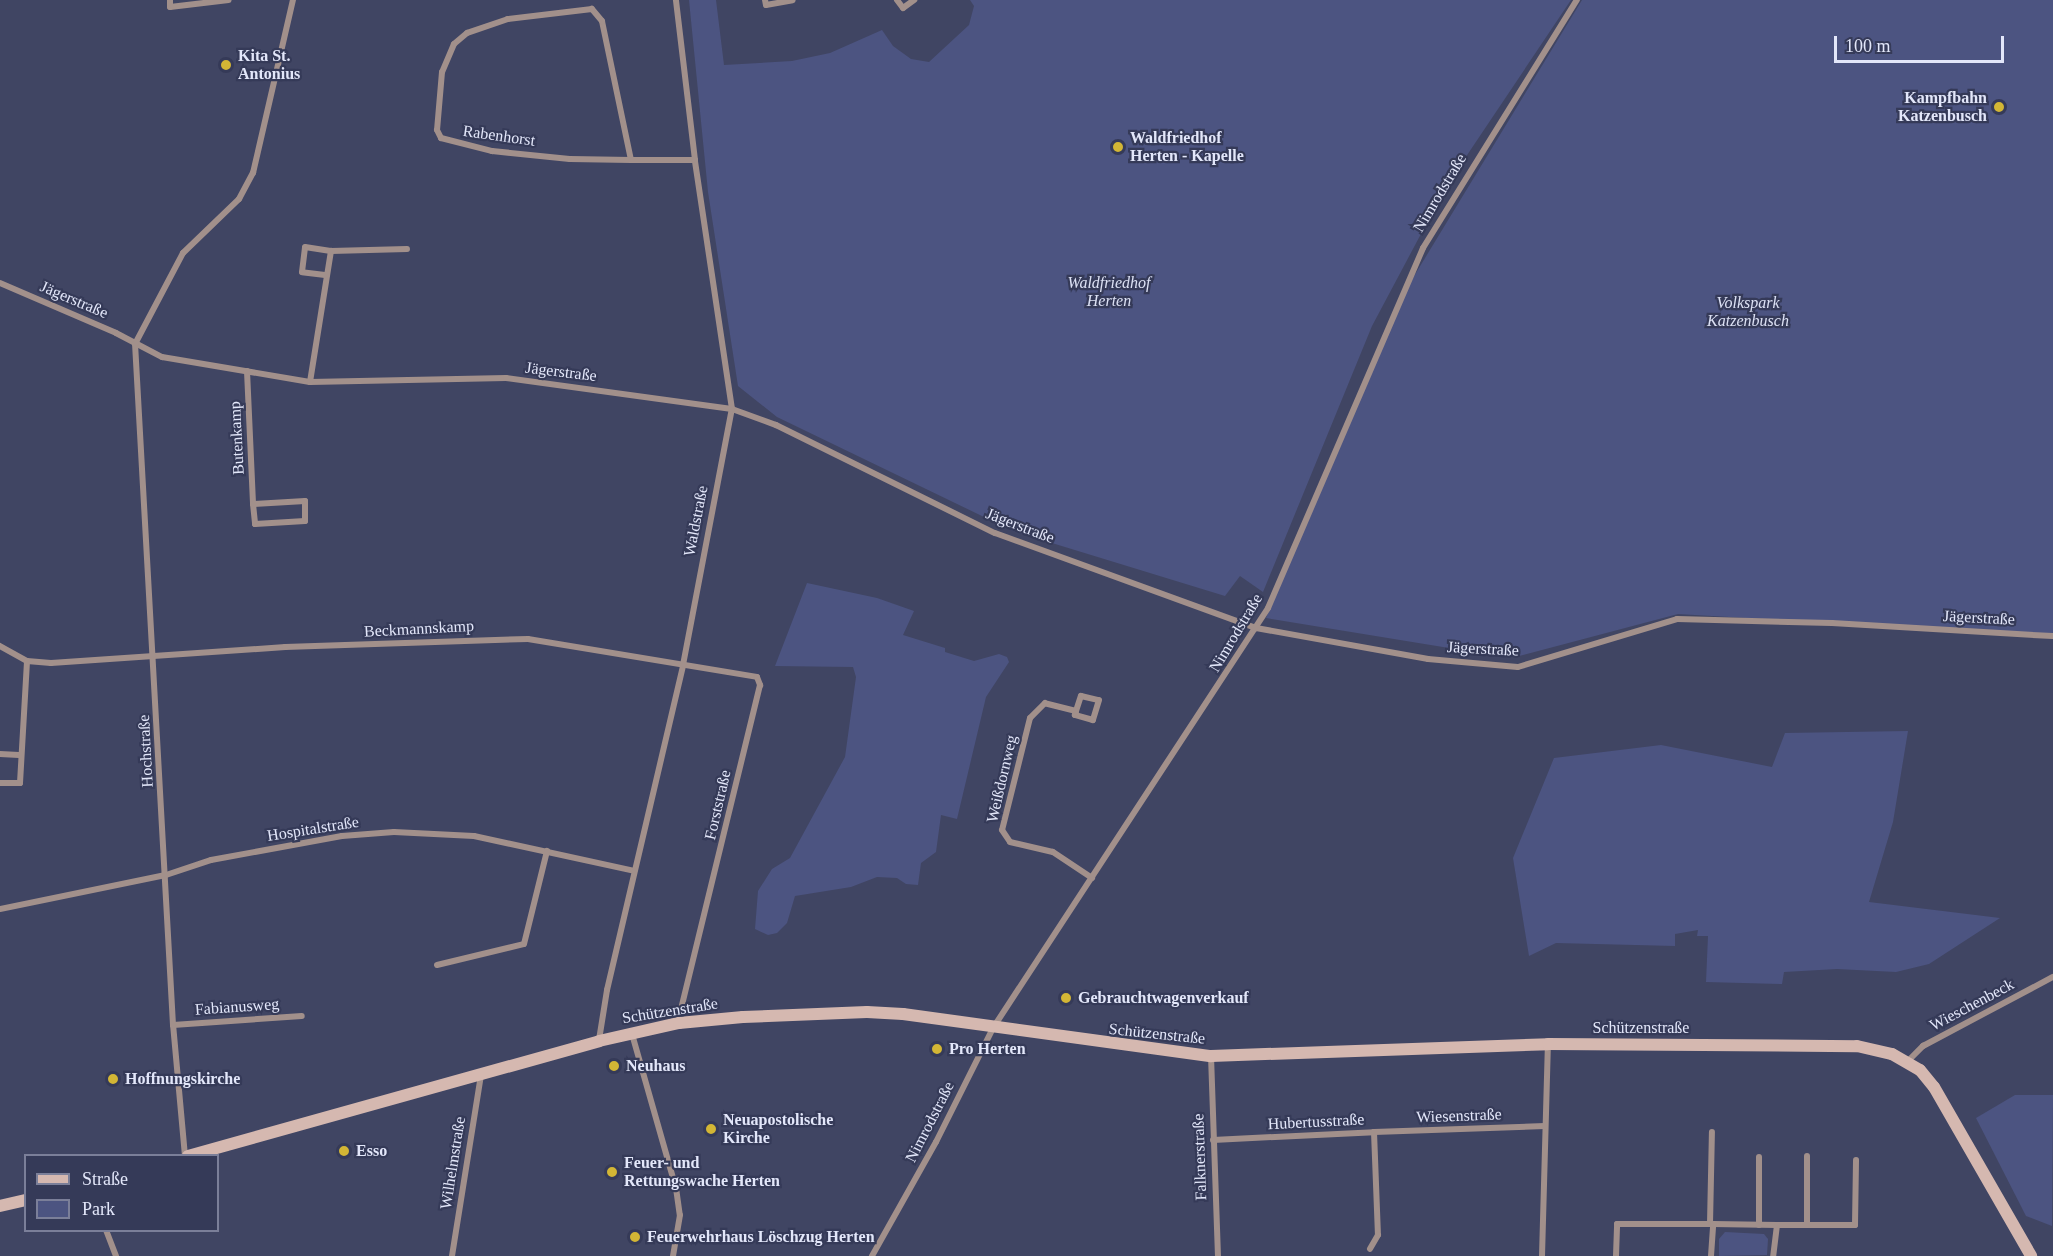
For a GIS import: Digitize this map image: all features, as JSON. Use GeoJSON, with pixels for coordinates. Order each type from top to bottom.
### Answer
{"type":"FeatureCollection","features":[{"type":"Feature","properties":{"kind":"main road","name":"Schützenstraße"},"geometry":{"type":"LineString","coordinates":[[190,1154],[598,1041],[700,1021],[846,1012],[903,1014],[1211,1056],[1548,1044],[1857,1046],[1877,1048],[1906,1062],[1934,1087],[2031,1256]]}},
{"type":"Feature","properties":{"kind":"main road"},"geometry":{"type":"LineString","coordinates":[[0,1206],[24,1200]]}},
{"type":"Feature","properties":{"kind":"street"},"geometry":{"type":"LineString","coordinates":[[170,0],[170,7],[229,0]]}},
{"type":"Feature","properties":{"kind":"street"},"geometry":{"type":"LineString","coordinates":[[135,344],[183,253],[239,199],[253,173],[294,0]]}},
{"type":"Feature","properties":{"kind":"street","name":"Waldstraße"},"geometry":{"type":"LineString","coordinates":[[598,1041],[634,871],[683,665],[732,409],[695,160],[676,0]]}},
{"type":"Feature","properties":{"kind":"street"},"geometry":{"type":"LineString","coordinates":[[765,0],[766,5],[793,0]]}},
{"type":"Feature","properties":{"kind":"street"},"geometry":{"type":"LineString","coordinates":[[897,0],[903,8],[914,0]]}},
{"type":"Feature","properties":{"kind":"street","name":"Nimrodstraße"},"geometry":{"type":"LineString","coordinates":[[872,1256],[936,1142],[993,1028],[1256,628],[1276,590],[1423,248],[1577,0]]}},
{"type":"Feature","properties":{"kind":"street","name":"Rabenhorst"},"geometry":{"type":"LineString","coordinates":[[631,160],[602,21],[592,9],[508,20],[467,33],[454,44],[442,72],[437,130],[441,138],[492,151],[570,159],[631,160],[695,160]]}},
{"type":"Feature","properties":{"kind":"street"},"geometry":{"type":"LineString","coordinates":[[325,275],[302,272],[305,247],[330,251],[406,249]]}},
{"type":"Feature","properties":{"kind":"street"},"geometry":{"type":"LineString","coordinates":[[310,382],[330,251]]}},
{"type":"Feature","properties":{"kind":"street","name":"Jägerstraße"},"geometry":{"type":"LineString","coordinates":[[0,283],[162,357],[310,382],[506,378],[732,409],[776,424],[995,533],[1256,628],[1428,658],[1518,667],[1677,619],[1833,623],[2053,636]]}},
{"type":"Feature","properties":{"kind":"street","name":"Hochstraße"},"geometry":{"type":"LineString","coordinates":[[135,344],[173,1025],[186,1154]]}},
{"type":"Feature","properties":{"kind":"street","name":"Butenkamp"},"geometry":{"type":"LineString","coordinates":[[247,371],[253,504],[255,524],[305,521],[305,501],[253,504]]}},
{"type":"Feature","properties":{"kind":"street","name":"Beckmannskamp"},"geometry":{"type":"LineString","coordinates":[[27,661],[51,663],[285,648],[528,639],[683,665]]}},
{"type":"Feature","properties":{"kind":"street"},"geometry":{"type":"LineString","coordinates":[[0,646],[27,661],[19,755],[20,783],[0,783]]}},
{"type":"Feature","properties":{"kind":"street","name":"Forststraße"},"geometry":{"type":"LineString","coordinates":[[680,1012],[760,685],[757,676],[683,665]]}},
{"type":"Feature","properties":{"kind":"street","name":"Weißdornweg"},"geometry":{"type":"LineString","coordinates":[[1081,696],[1099,700],[1093,720],[1075,715],[1077,711],[1081,696]]}},
{"type":"Feature","properties":{"kind":"street","name":"Weißdornweg"},"geometry":{"type":"LineString","coordinates":[[1077,711],[1045,703],[1030,718],[1002,830],[1010,842],[1053,852],[1092,878]]}},
{"type":"Feature","properties":{"kind":"street"},"geometry":{"type":"LineString","coordinates":[[0,754],[19,755]]}},
{"type":"Feature","properties":{"kind":"street","name":"Hospitalstraße"},"geometry":{"type":"LineString","coordinates":[[0,909],[166,875],[211,860],[342,836],[384,833],[474,836],[634,871]]}},
{"type":"Feature","properties":{"kind":"street"},"geometry":{"type":"LineString","coordinates":[[437,964],[524,944],[547,851]]}},
{"type":"Feature","properties":{"kind":"street","name":"Wieschenbeck"},"geometry":{"type":"LineString","coordinates":[[1906,1062],[1923,1046],[2053,977]]}},
{"type":"Feature","properties":{"kind":"street","name":"Fabianusweg"},"geometry":{"type":"LineString","coordinates":[[173,1025],[302,1016]]}},
{"type":"Feature","properties":{"kind":"street"},"geometry":{"type":"LineString","coordinates":[[632,1033],[676,1188],[680,1215],[673,1256]]}},
{"type":"Feature","properties":{"kind":"street"},"geometry":{"type":"LineString","coordinates":[[1542,1256],[1548,1044]]}},
{"type":"Feature","properties":{"kind":"street","name":"Falknerstraße"},"geometry":{"type":"LineString","coordinates":[[1211,1056],[1218,1256]]}},
{"type":"Feature","properties":{"kind":"street","name":"Wilhelmstraße"},"geometry":{"type":"LineString","coordinates":[[452,1256],[481,1075]]}},
{"type":"Feature","properties":{"kind":"street","name":"Wiesenstraße"},"geometry":{"type":"LineString","coordinates":[[1374,1132],[1545,1126]]}},
{"type":"Feature","properties":{"kind":"street","name":"Hubertusstraße"},"geometry":{"type":"LineString","coordinates":[[1213,1140],[1374,1132],[1378,1235],[1370,1249]]}},
{"type":"Feature","properties":{"kind":"street"},"geometry":{"type":"LineString","coordinates":[[1711,1256],[1712,1132]]}},
{"type":"Feature","properties":{"kind":"street"},"geometry":{"type":"LineString","coordinates":[[1807,1156],[1807,1225]]}},
{"type":"Feature","properties":{"kind":"street"},"geometry":{"type":"LineString","coordinates":[[1758,1225],[1759,1157]]}},
{"type":"Feature","properties":{"kind":"street"},"geometry":{"type":"LineString","coordinates":[[1616,1256],[1617,1224],[1855,1225],[1856,1160]]}},
{"type":"Feature","properties":{"kind":"street"},"geometry":{"type":"LineString","coordinates":[[1773,1256],[1777,1225]]}},
{"type":"Feature","properties":{"kind":"street"},"geometry":{"type":"LineString","coordinates":[[107,1232],[116,1256]]}},
{"type":"Feature","properties":{"kind":"green space","name":"Waldfriedhof Herten"},"geometry":{"type":"Polygon","coordinates":[[[689,0],[716,0],[724,65],[792,61],[830,53],[882,30],[893,46],[911,59],[929,62],[969,25],[974,6],[970,0],[1571,0],[1447,185],[1372,326],[1263,592],[1240,576],[1225,596],[1013,531],[777,417],[738,386],[708,192],[689,0]]]}},
{"type":"Feature","properties":{"kind":"green space","name":"Volkspark Katzenbusch"},"geometry":{"type":"Polygon","coordinates":[[[1582,0],[2053,0],[2053,636],[1678,614],[1519,656],[1449,648],[1266,618],[1394,309],[1582,0]]]}},
{"type":"Feature","properties":{"kind":"green space"},"geometry":{"type":"Polygon","coordinates":[[[807,583],[877,598],[914,611],[903,635],[945,648],[945,652],[974,661],[999,654],[1007,657],[1009,662],[986,697],[957,819],[941,815],[936,852],[921,863],[918,885],[906,884],[897,878],[877,877],[851,887],[795,896],[787,923],[777,933],[768,935],[755,929],[758,891],[772,869],[790,858],[845,757],[856,677],[853,667],[775,666],[807,583]]]}},
{"type":"Feature","properties":{"kind":"green space"},"geometry":{"type":"Polygon","coordinates":[[[1908,731],[1893,822],[1869,902],[2000,918],[1929,964],[1896,972],[1837,969],[1784,972],[1782,984],[1706,982],[1708,936],[1697,936],[1698,930],[1675,934],[1675,946],[1556,943],[1529,956],[1513,858],[1554,758],[1661,745],[1772,767],[1785,733],[1908,731]]]}},
{"type":"Feature","properties":{"kind":"green space"},"geometry":{"type":"Polygon","coordinates":[[[2015,1095],[2053,1095],[2052,1226],[2026,1216],[1976,1118],[2015,1095]]]}},
{"type":"Feature","properties":{"kind":"green space"},"geometry":{"type":"Polygon","coordinates":[[[1725,1232],[1764,1234],[1768,1239],[1767,1255],[1719,1256],[1719,1239],[1725,1232]]]}},
{"type":"Feature","properties":{"kind":"place","name":"Kita St. Antonius"},"geometry":{"type":"Point","coordinates":[226,65]}},
{"type":"Feature","properties":{"kind":"place","name":"Kampfbahn Katzenbusch"},"geometry":{"type":"Point","coordinates":[1999,107]}},
{"type":"Feature","properties":{"kind":"place","name":"Waldfriedhof Herten - Kapelle"},"geometry":{"type":"Point","coordinates":[1118,147]}},
{"type":"Feature","properties":{"kind":"place","name":"Gebrauchtwagenverkauf"},"geometry":{"type":"Point","coordinates":[1066,998]}},
{"type":"Feature","properties":{"kind":"place","name":"Pro Herten"},"geometry":{"type":"Point","coordinates":[937,1049]}},
{"type":"Feature","properties":{"kind":"place","name":"Neuhaus"},"geometry":{"type":"Point","coordinates":[614,1066]}},
{"type":"Feature","properties":{"kind":"place","name":"Hoffnungskirche"},"geometry":{"type":"Point","coordinates":[113,1079]}},
{"type":"Feature","properties":{"kind":"place","name":"Neuapostolische Kirche"},"geometry":{"type":"Point","coordinates":[711,1129]}},
{"type":"Feature","properties":{"kind":"place","name":"Esso"},"geometry":{"type":"Point","coordinates":[344,1151]}},
{"type":"Feature","properties":{"kind":"place","name":"Feuer- und Rettungswache Herten"},"geometry":{"type":"Point","coordinates":[612,1172]}},
{"type":"Feature","properties":{"kind":"place","name":"Feuerwehrhaus Löschzug Herten"},"geometry":{"type":"Point","coordinates":[635,1237]}}]}
